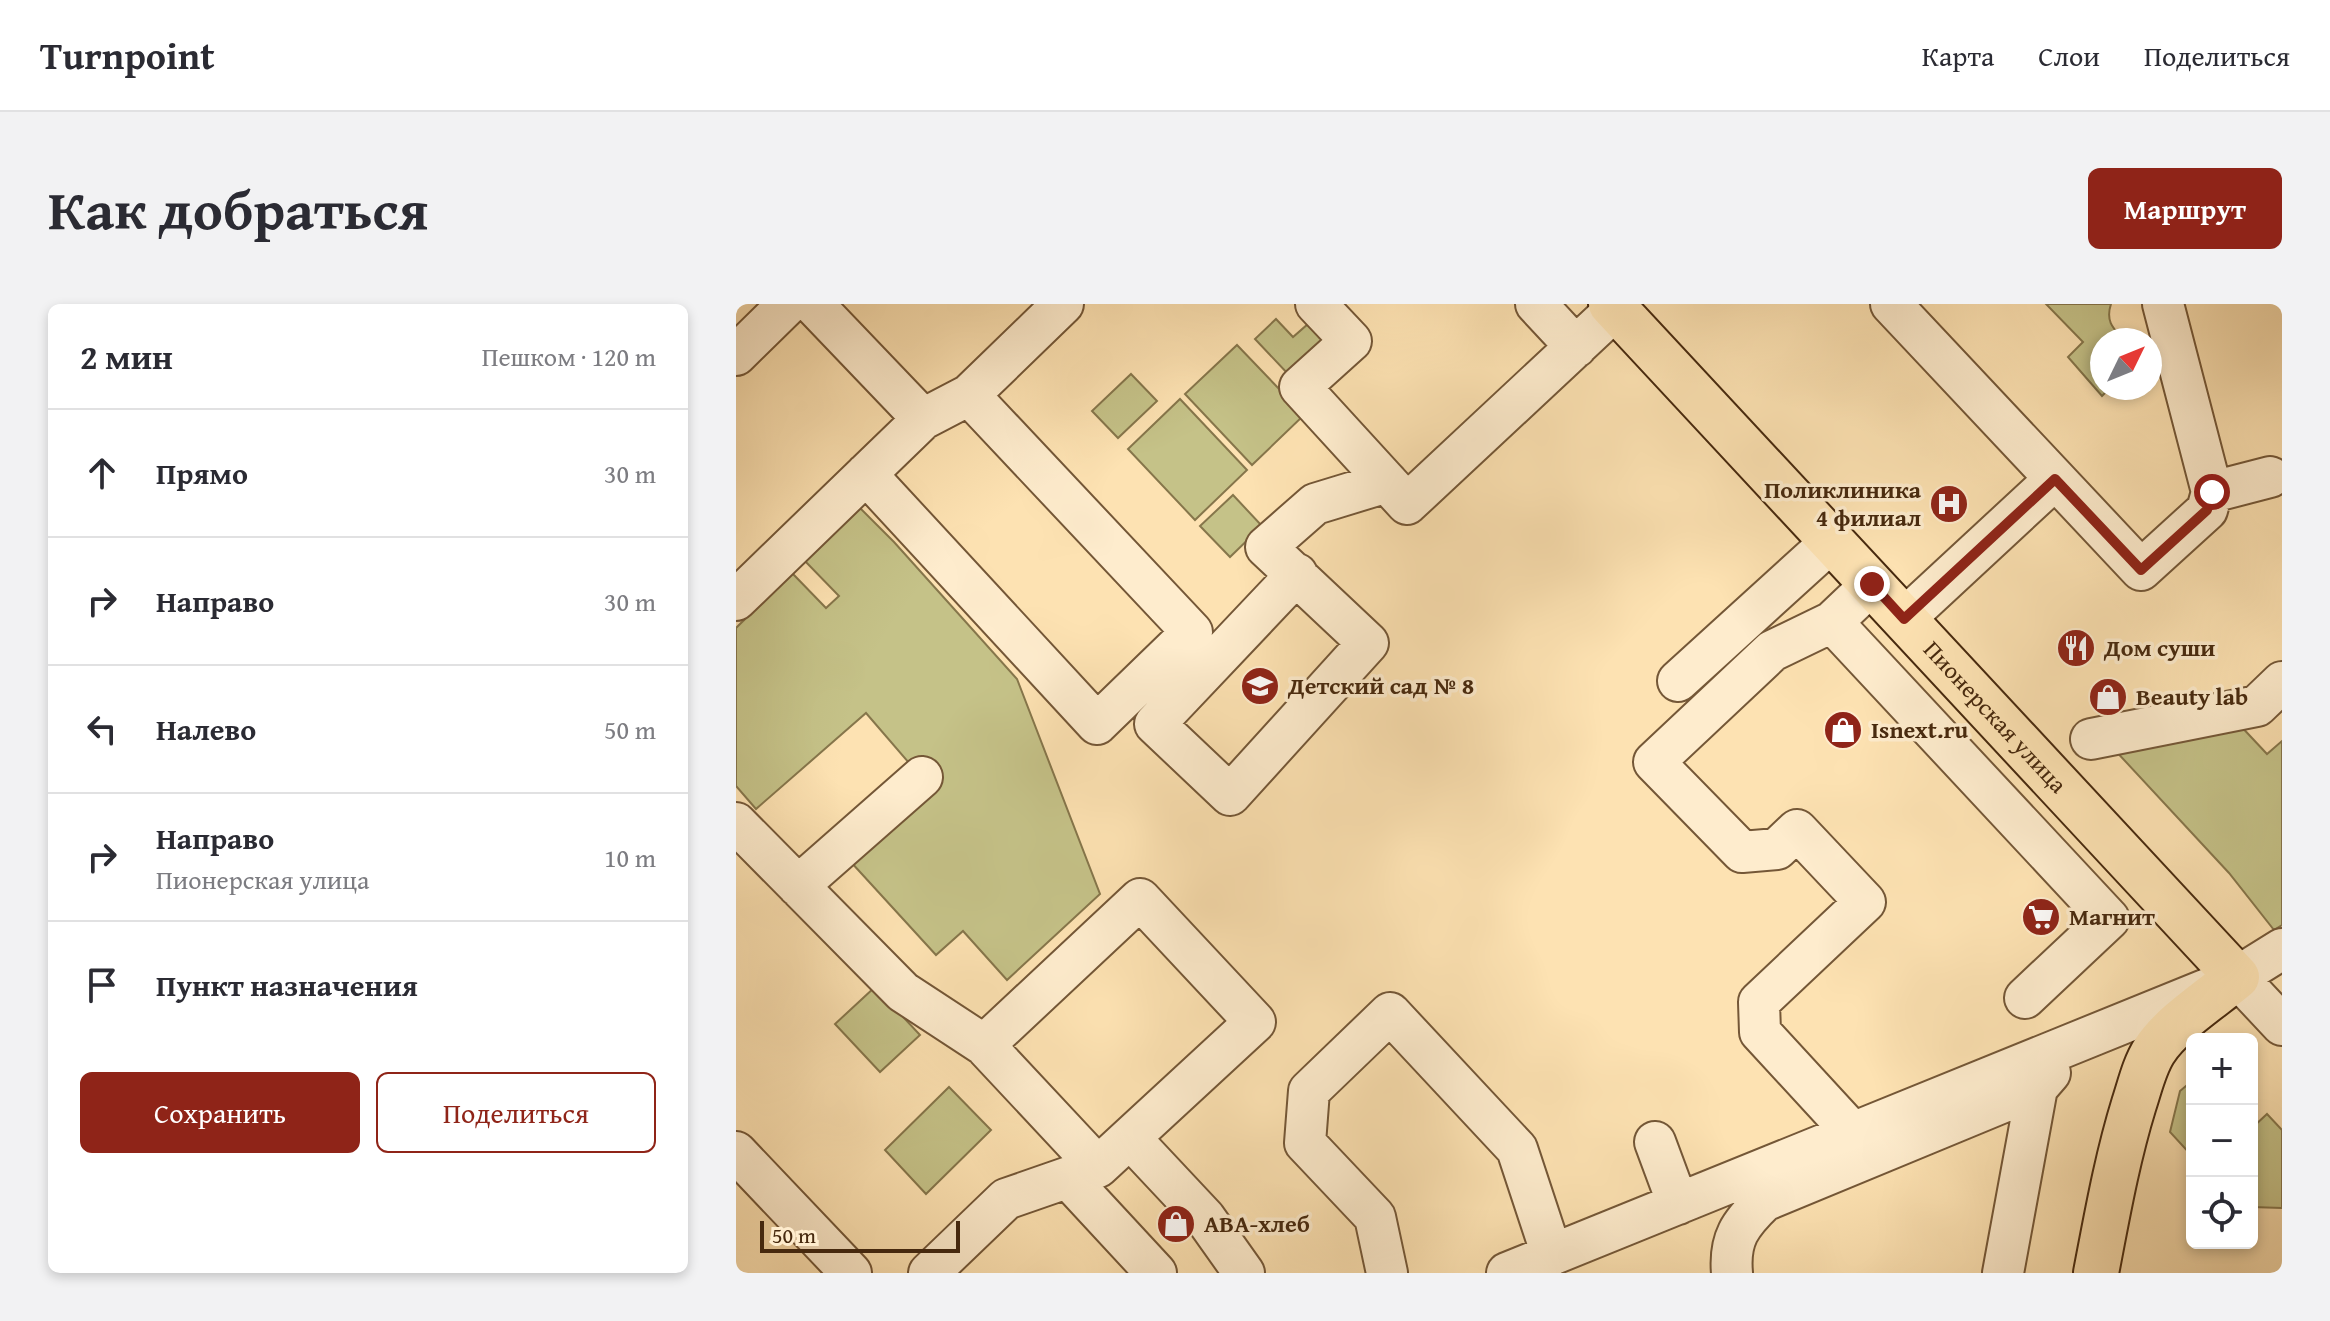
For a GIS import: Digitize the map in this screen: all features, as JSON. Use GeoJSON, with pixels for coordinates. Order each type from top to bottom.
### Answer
{"type":"FeatureCollection","features":[{"type":"Feature","properties":{"kind":"main road","name":"Пионерская улица"},"geometry":{"type":"LineString","coordinates":[[1614,307],[2237,977]]}},
{"type":"Feature","properties":{"kind":"main road"},"geometry":{"type":"LineString","coordinates":[[2096,1273],[2121,1153],[2141,1082],[2140,1037],[2173,1030],[2237,977]]}},
{"type":"Feature","properties":{"kind":"street"},"geometry":{"type":"LineString","coordinates":[[736,355],[788,304]]}},
{"type":"Feature","properties":{"kind":"street"},"geometry":{"type":"LineString","coordinates":[[813,304],[923,419]]}},
{"type":"Feature","properties":{"kind":"street"},"geometry":{"type":"LineString","coordinates":[[736,600],[923,419],[969,395],[1063,304]]}},
{"type":"Feature","properties":{"kind":"street"},"geometry":{"type":"LineString","coordinates":[[1316,304],[1351,341],[1300,387],[1407,504],[1576,347],[1614,307]]}},
{"type":"Feature","properties":{"kind":"street"},"geometry":{"type":"LineString","coordinates":[[1536,304],[1576,347]]}},
{"type":"Feature","properties":{"kind":"street"},"geometry":{"type":"LineString","coordinates":[[1891,304],[2141,570],[2207,510],[2212,492],[2163,304]]}},
{"type":"Feature","properties":{"kind":"street"},"geometry":{"type":"LineString","coordinates":[[866,474],[1097,724],[1192,632],[969,395]]}},
{"type":"Feature","properties":{"kind":"street"},"geometry":{"type":"LineString","coordinates":[[2212,492],[2270,477]]}},
{"type":"Feature","properties":{"kind":"street"},"geometry":{"type":"LineString","coordinates":[[1904,619],[2055,479]]}},
{"type":"Feature","properties":{"kind":"street"},"geometry":{"type":"LineString","coordinates":[[1297,574],[1155,724],[1230,795],[1368,643],[1297,574],[1266,547],[1315,504],[1387,482]]}},
{"type":"Feature","properties":{"kind":"street"},"geometry":{"type":"LineString","coordinates":[[1678,681],[1832,541]]}},
{"type":"Feature","properties":{"kind":"street"},"geometry":{"type":"LineString","coordinates":[[1853,1133],[1760,1032],[1759,1002],[1865,902],[1797,830],[1777,849],[1742,852],[1654,762],[1772,651],[1832,622],[1872,584]]}},
{"type":"Feature","properties":{"kind":"street"},"geometry":{"type":"LineString","coordinates":[[1832,622],[2109,919],[2025,998]]}},
{"type":"Feature","properties":{"kind":"street"},"geometry":{"type":"LineString","coordinates":[[2091,739],[2257,706],[2282,682]]}},
{"type":"Feature","properties":{"kind":"street"},"geometry":{"type":"LineString","coordinates":[[798,886],[922,777]]}},
{"type":"Feature","properties":{"kind":"street"},"geometry":{"type":"LineString","coordinates":[[736,823],[903,992],[984,1045],[1156,1273]]}},
{"type":"Feature","properties":{"kind":"street"},"geometry":{"type":"LineString","coordinates":[[929,1273],[1006,1199],[1083,1173],[1130,1138],[1255,1022],[1140,899],[984,1045]]}},
{"type":"Feature","properties":{"kind":"street"},"geometry":{"type":"LineString","coordinates":[[2237,977],[2282,949]]}},
{"type":"Feature","properties":{"kind":"street","name":"Пионерская улица"},"geometry":{"type":"LineString","coordinates":[[2237,977],[2282,1025]]}},
{"type":"Feature","properties":{"kind":"street"},"geometry":{"type":"LineString","coordinates":[[1387,1273],[1375,1217],[1305,1143],[1309,1091],[1390,1013],[1517,1149],[1552,1255]]}},
{"type":"Feature","properties":{"kind":"street"},"geometry":{"type":"LineString","coordinates":[[1507,1273],[2074,1043],[2140,1037]]}},
{"type":"Feature","properties":{"kind":"street"},"geometry":{"type":"LineString","coordinates":[[1732,1273],[1730,1250],[1743,1221],[1764,1201],[2037,1088],[2074,1043]]}},
{"type":"Feature","properties":{"kind":"street"},"geometry":{"type":"LineString","coordinates":[[2003,1273],[2037,1088]]}},
{"type":"Feature","properties":{"kind":"street"},"geometry":{"type":"LineString","coordinates":[[1130,1138],[1205,1218],[1244,1273]]}},
{"type":"Feature","properties":{"kind":"street"},"geometry":{"type":"LineString","coordinates":[[1655,1142],[1678,1204]]}},
{"type":"Feature","properties":{"kind":"street"},"geometry":{"type":"LineString","coordinates":[[736,1152],[851,1273]]}},
{"type":"Feature","properties":{"kind":"shaded area"},"geometry":{"type":"Polygon","coordinates":[[[2046,304],[2111,304],[2110,320],[2114,328],[2090,328],[2090,382],[2068,357],[2083,342],[2046,304]]]}},
{"type":"Feature","properties":{"kind":"shaded area"},"geometry":{"type":"Polygon","coordinates":[[[1276,319],[1293,337],[1308,324],[1326,343],[1290,376],[1255,339],[1276,319]]]}},
{"type":"Feature","properties":{"kind":"shaded area"},"geometry":{"type":"Polygon","coordinates":[[[1237,345],[1304,415],[1252,465],[1185,394],[1237,345]]]}},
{"type":"Feature","properties":{"kind":"shaded area"},"geometry":{"type":"Polygon","coordinates":[[[1131,374],[1157,401],[1118,438],[1092,411],[1131,374]]]}},
{"type":"Feature","properties":{"kind":"shaded area"},"geometry":{"type":"Polygon","coordinates":[[[1180,399],[1247,470],[1195,520],[1128,449],[1180,399]]]}},
{"type":"Feature","properties":{"kind":"shaded area"},"geometry":{"type":"Polygon","coordinates":[[[1233,495],[1262,526],[1230,557],[1200,526],[1233,495]]]}},
{"type":"Feature","properties":{"kind":"shaded area"},"geometry":{"type":"Polygon","coordinates":[[[856,504],[1017,679],[1100,894],[1007,980],[963,931],[936,955],[839,849],[922,778],[866,713],[756,809],[736,786],[736,628],[792,573],[826,608],[839,596],[802,558],[856,504]]]}},
{"type":"Feature","properties":{"kind":"shaded area"},"geometry":{"type":"Polygon","coordinates":[[[2237,722],[2267,754],[2282,741],[2282,925],[2274,930],[2229,873],[2113,748],[2237,722]]]}},
{"type":"Feature","properties":{"kind":"shaded area"},"geometry":{"type":"Polygon","coordinates":[[[875,987],[920,1035],[880,1072],[835,1024],[875,987]]]}},
{"type":"Feature","properties":{"kind":"shaded area"},"geometry":{"type":"Polygon","coordinates":[[[2186,1086],[2186,1149],[2170,1132],[2180,1091],[2186,1086]]]}},
{"type":"Feature","properties":{"kind":"shaded area"},"geometry":{"type":"Polygon","coordinates":[[[949,1087],[991,1130],[926,1194],[885,1150],[949,1087]]]}},
{"type":"Feature","properties":{"kind":"shaded area"},"geometry":{"type":"Polygon","coordinates":[[[2267,1114],[2282,1130],[2282,1208],[2258,1207],[2258,1122],[2267,1114]]]}},
{"type":"Feature","properties":{"kind":"place","name":"Поликлиника 4 филиал"},"geometry":{"type":"Point","coordinates":[1949,504]}},
{"type":"Feature","properties":{"kind":"place","name":"Дом суши"},"geometry":{"type":"Point","coordinates":[2076,648]}},
{"type":"Feature","properties":{"kind":"place","name":"Детский сад № 8"},"geometry":{"type":"Point","coordinates":[1260,686]}},
{"type":"Feature","properties":{"kind":"place","name":"Beauty lab"},"geometry":{"type":"Point","coordinates":[2108,697]}},
{"type":"Feature","properties":{"kind":"place","name":"Isnext.ru"},"geometry":{"type":"Point","coordinates":[1843,730]}},
{"type":"Feature","properties":{"kind":"place","name":"Магнит"},"geometry":{"type":"Point","coordinates":[2041,917]}},
{"type":"Feature","properties":{"kind":"place","name":"АВА-хлеб"},"geometry":{"type":"Point","coordinates":[1176,1224]}},
{"type":"Feature","properties":{"kind":"route"},"geometry":{"type":"LineString","coordinates":[[1872,584],[1904,619],[2055,479],[2141,570],[2207,510],[2212,492]]}}]}
